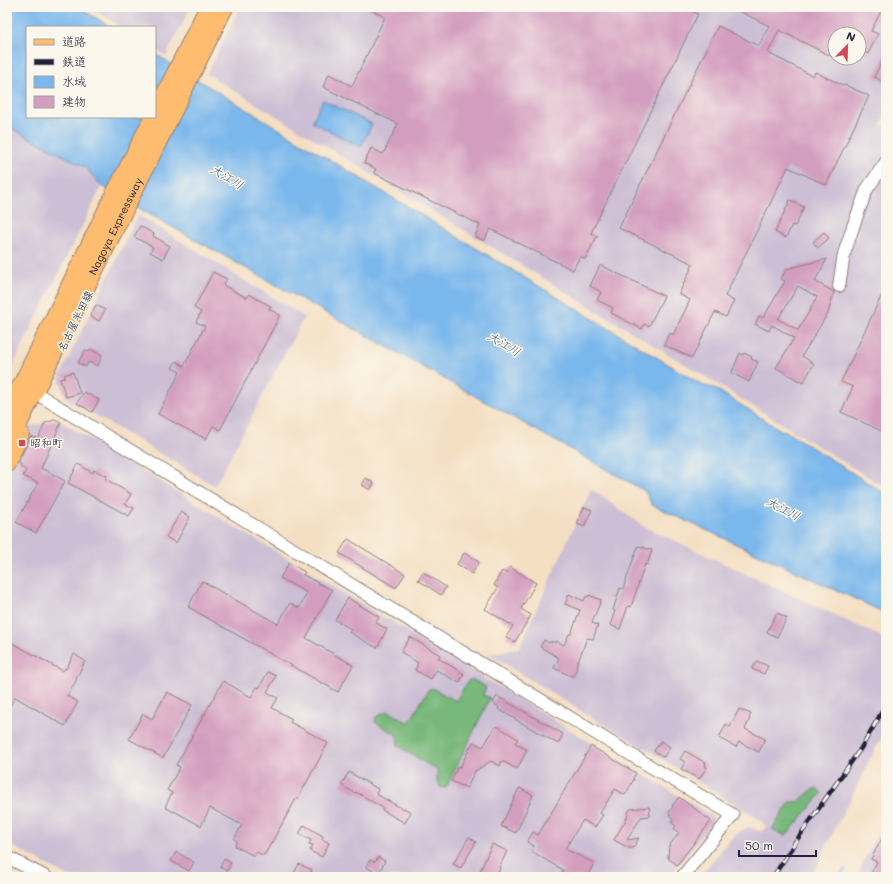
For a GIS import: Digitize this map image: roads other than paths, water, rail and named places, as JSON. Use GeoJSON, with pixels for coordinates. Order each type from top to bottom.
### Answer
{"type":"FeatureCollection","features":[{"type":"Feature","properties":{"kind":"highway","name":"Nagoya Expressway"},"geometry":{"type":"LineString","coordinates":[[156,114],[209,7]]}},
{"type":"Feature","properties":{"kind":"highway","name":"Nagoya Expressway"},"geometry":{"type":"LineString","coordinates":[[7,446],[224,7]]}},
{"type":"Feature","properties":{"kind":"highway","name":"Nagoya Expressway"},"geometry":{"type":"LineString","coordinates":[[7,416],[114,196],[154,118]]}},
{"type":"Feature","properties":{"kind":"main road"},"geometry":{"type":"LineString","coordinates":[[156,102],[202,7]]}},
{"type":"Feature","properties":{"kind":"main road","name":"名古屋半田線"},"geometry":{"type":"LineString","coordinates":[[7,464],[39,394],[229,7]]}},
{"type":"Feature","properties":{"kind":"main road"},"geometry":{"type":"LineString","coordinates":[[7,406],[149,118]]}},
{"type":"Feature","properties":{"kind":"street"},"geometry":{"type":"LineString","coordinates":[[839,286],[844,254],[855,221],[867,189],[884,164]]}},
{"type":"Feature","properties":{"kind":"street"},"geometry":{"type":"LineString","coordinates":[[39,394],[643,762],[733,815],[682,877]]}},
{"type":"Feature","properties":{"kind":"street"},"geometry":{"type":"LineString","coordinates":[[7,857],[46,877]]}},
{"type":"Feature","properties":{"kind":"water","name":"大江川"},"geometry":{"type":"Polygon","coordinates":[[[7,7],[78,7],[109,26],[26,26],[26,118],[156,118],[156,55],[704,386],[714,388],[782,431],[784,430],[886,494],[886,608],[881,611],[652,505],[645,491],[149,214],[102,186],[85,167],[7,126],[7,7]]]}},
{"type":"Feature","properties":{"kind":"water"},"geometry":{"type":"Polygon","coordinates":[[[323,100],[372,124],[361,147],[312,122],[323,100]]]}},
{"type":"Feature","properties":{"kind":"waterway"},"geometry":{"type":"LineString","coordinates":[[840,877],[845,869]]}},
{"type":"Feature","properties":{"kind":"railway"},"geometry":{"type":"LineString","coordinates":[[773,877],[796,841],[861,748],[886,705]]}},
{"type":"Feature","properties":{"kind":"place","name":"昭和町"},"geometry":{"type":"Point","coordinates":[22,443]}}]}
